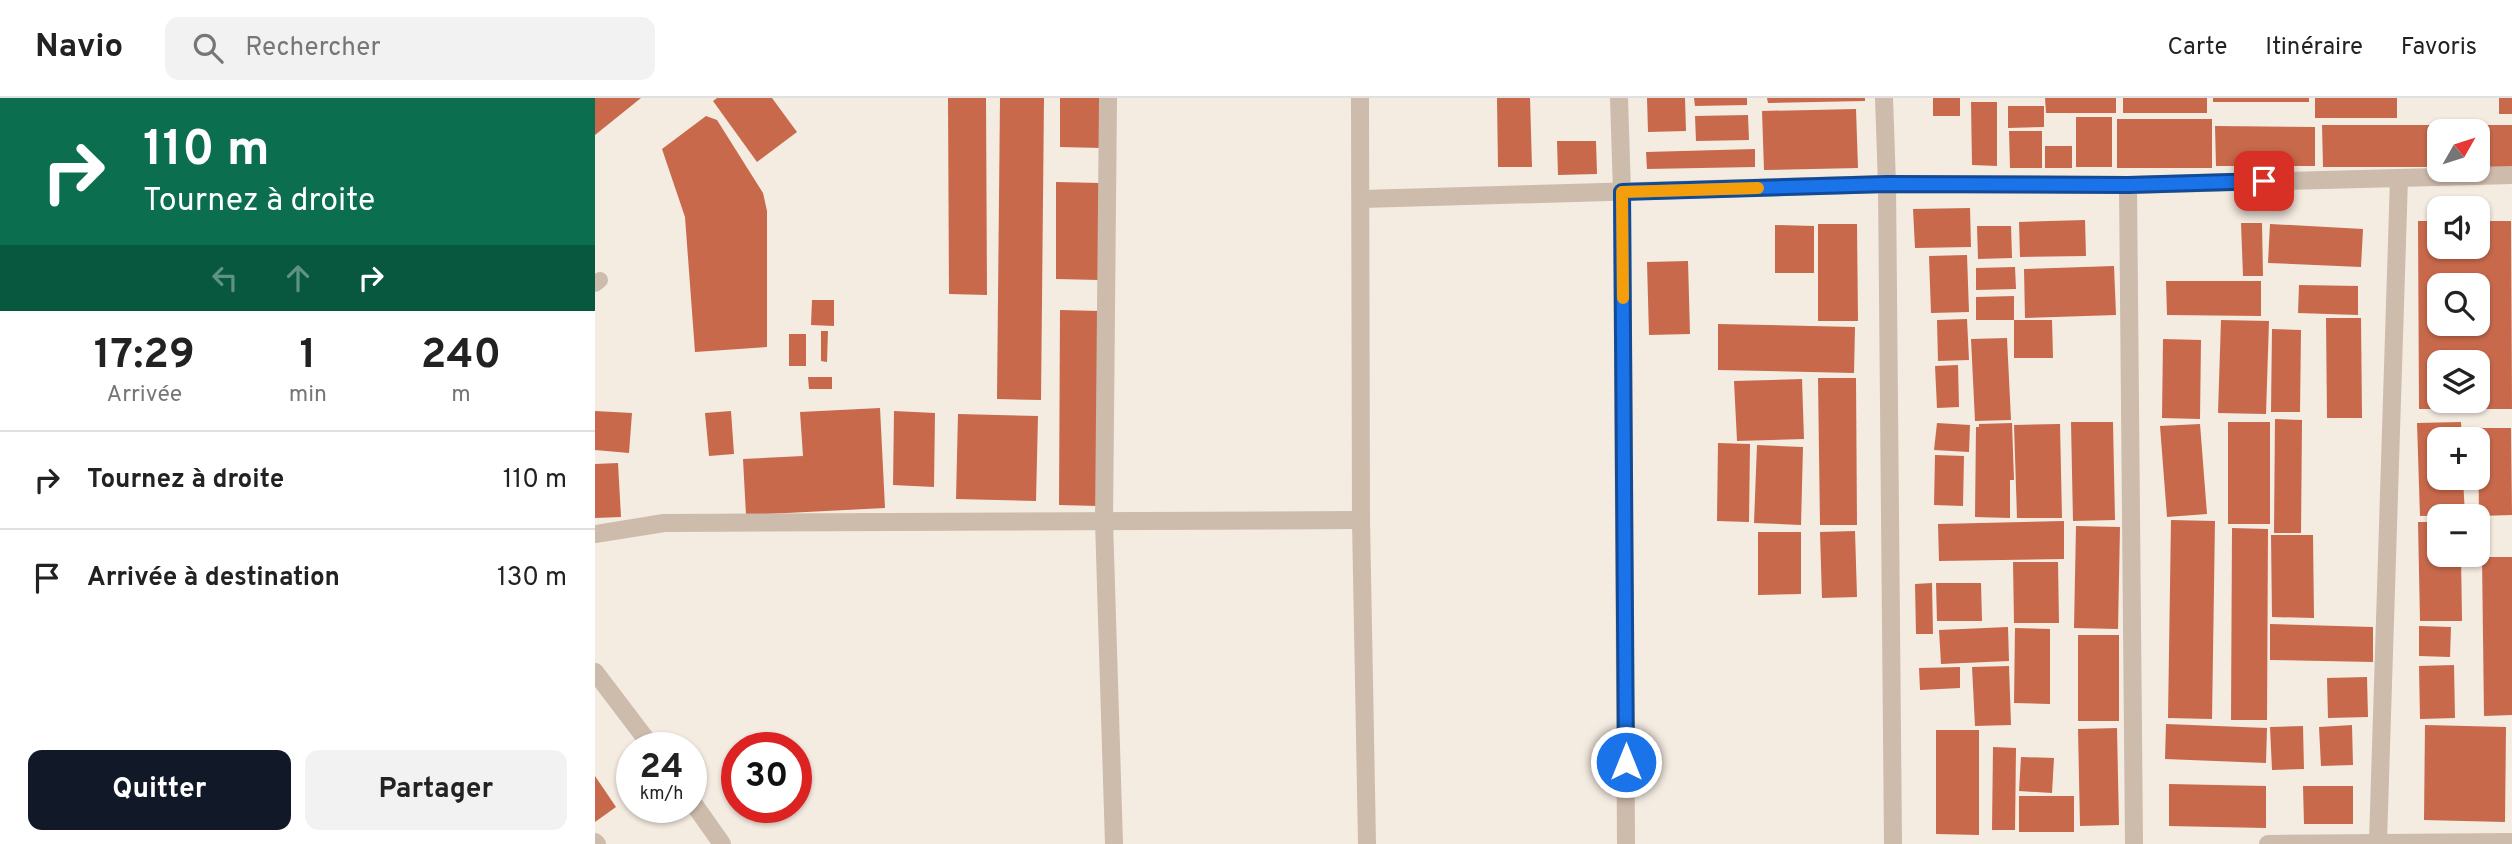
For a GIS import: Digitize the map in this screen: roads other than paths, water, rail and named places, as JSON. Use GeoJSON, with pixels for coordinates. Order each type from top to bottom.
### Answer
{"type":"FeatureCollection","features":[{"type":"Feature","properties":{"kind":"street"},"geometry":{"type":"LineString","coordinates":[[1108,98],[1104,521],[1114,844]]}},
{"type":"Feature","properties":{"kind":"street"},"geometry":{"type":"LineString","coordinates":[[1360,98],[1361,520],[1367,844]]}},
{"type":"Feature","properties":{"kind":"street"},"geometry":{"type":"LineString","coordinates":[[1619,98],[1622,192],[1626,844]]}},
{"type":"Feature","properties":{"kind":"street"},"geometry":{"type":"LineString","coordinates":[[1884,98],[1893,844]]}},
{"type":"Feature","properties":{"kind":"street"},"geometry":{"type":"LineString","coordinates":[[1362,199],[1887,184],[2128,185],[2512,175]]}},
{"type":"Feature","properties":{"kind":"street"},"geometry":{"type":"LineString","coordinates":[[2378,842],[2399,178]]}},
{"type":"Feature","properties":{"kind":"street"},"geometry":{"type":"LineString","coordinates":[[2128,185],[2134,844]]}},
{"type":"Feature","properties":{"kind":"street"},"geometry":{"type":"LineString","coordinates":[[595,534],[664,523],[1361,520]]}},
{"type":"Feature","properties":{"kind":"street"},"geometry":{"type":"LineString","coordinates":[[595,672],[641,732]]}},
{"type":"Feature","properties":{"kind":"street"},"geometry":{"type":"LineString","coordinates":[[707,823],[722,844]]}},
{"type":"Feature","properties":{"kind":"street"},"geometry":{"type":"LineString","coordinates":[[2268,844],[2512,842]]}}]}
